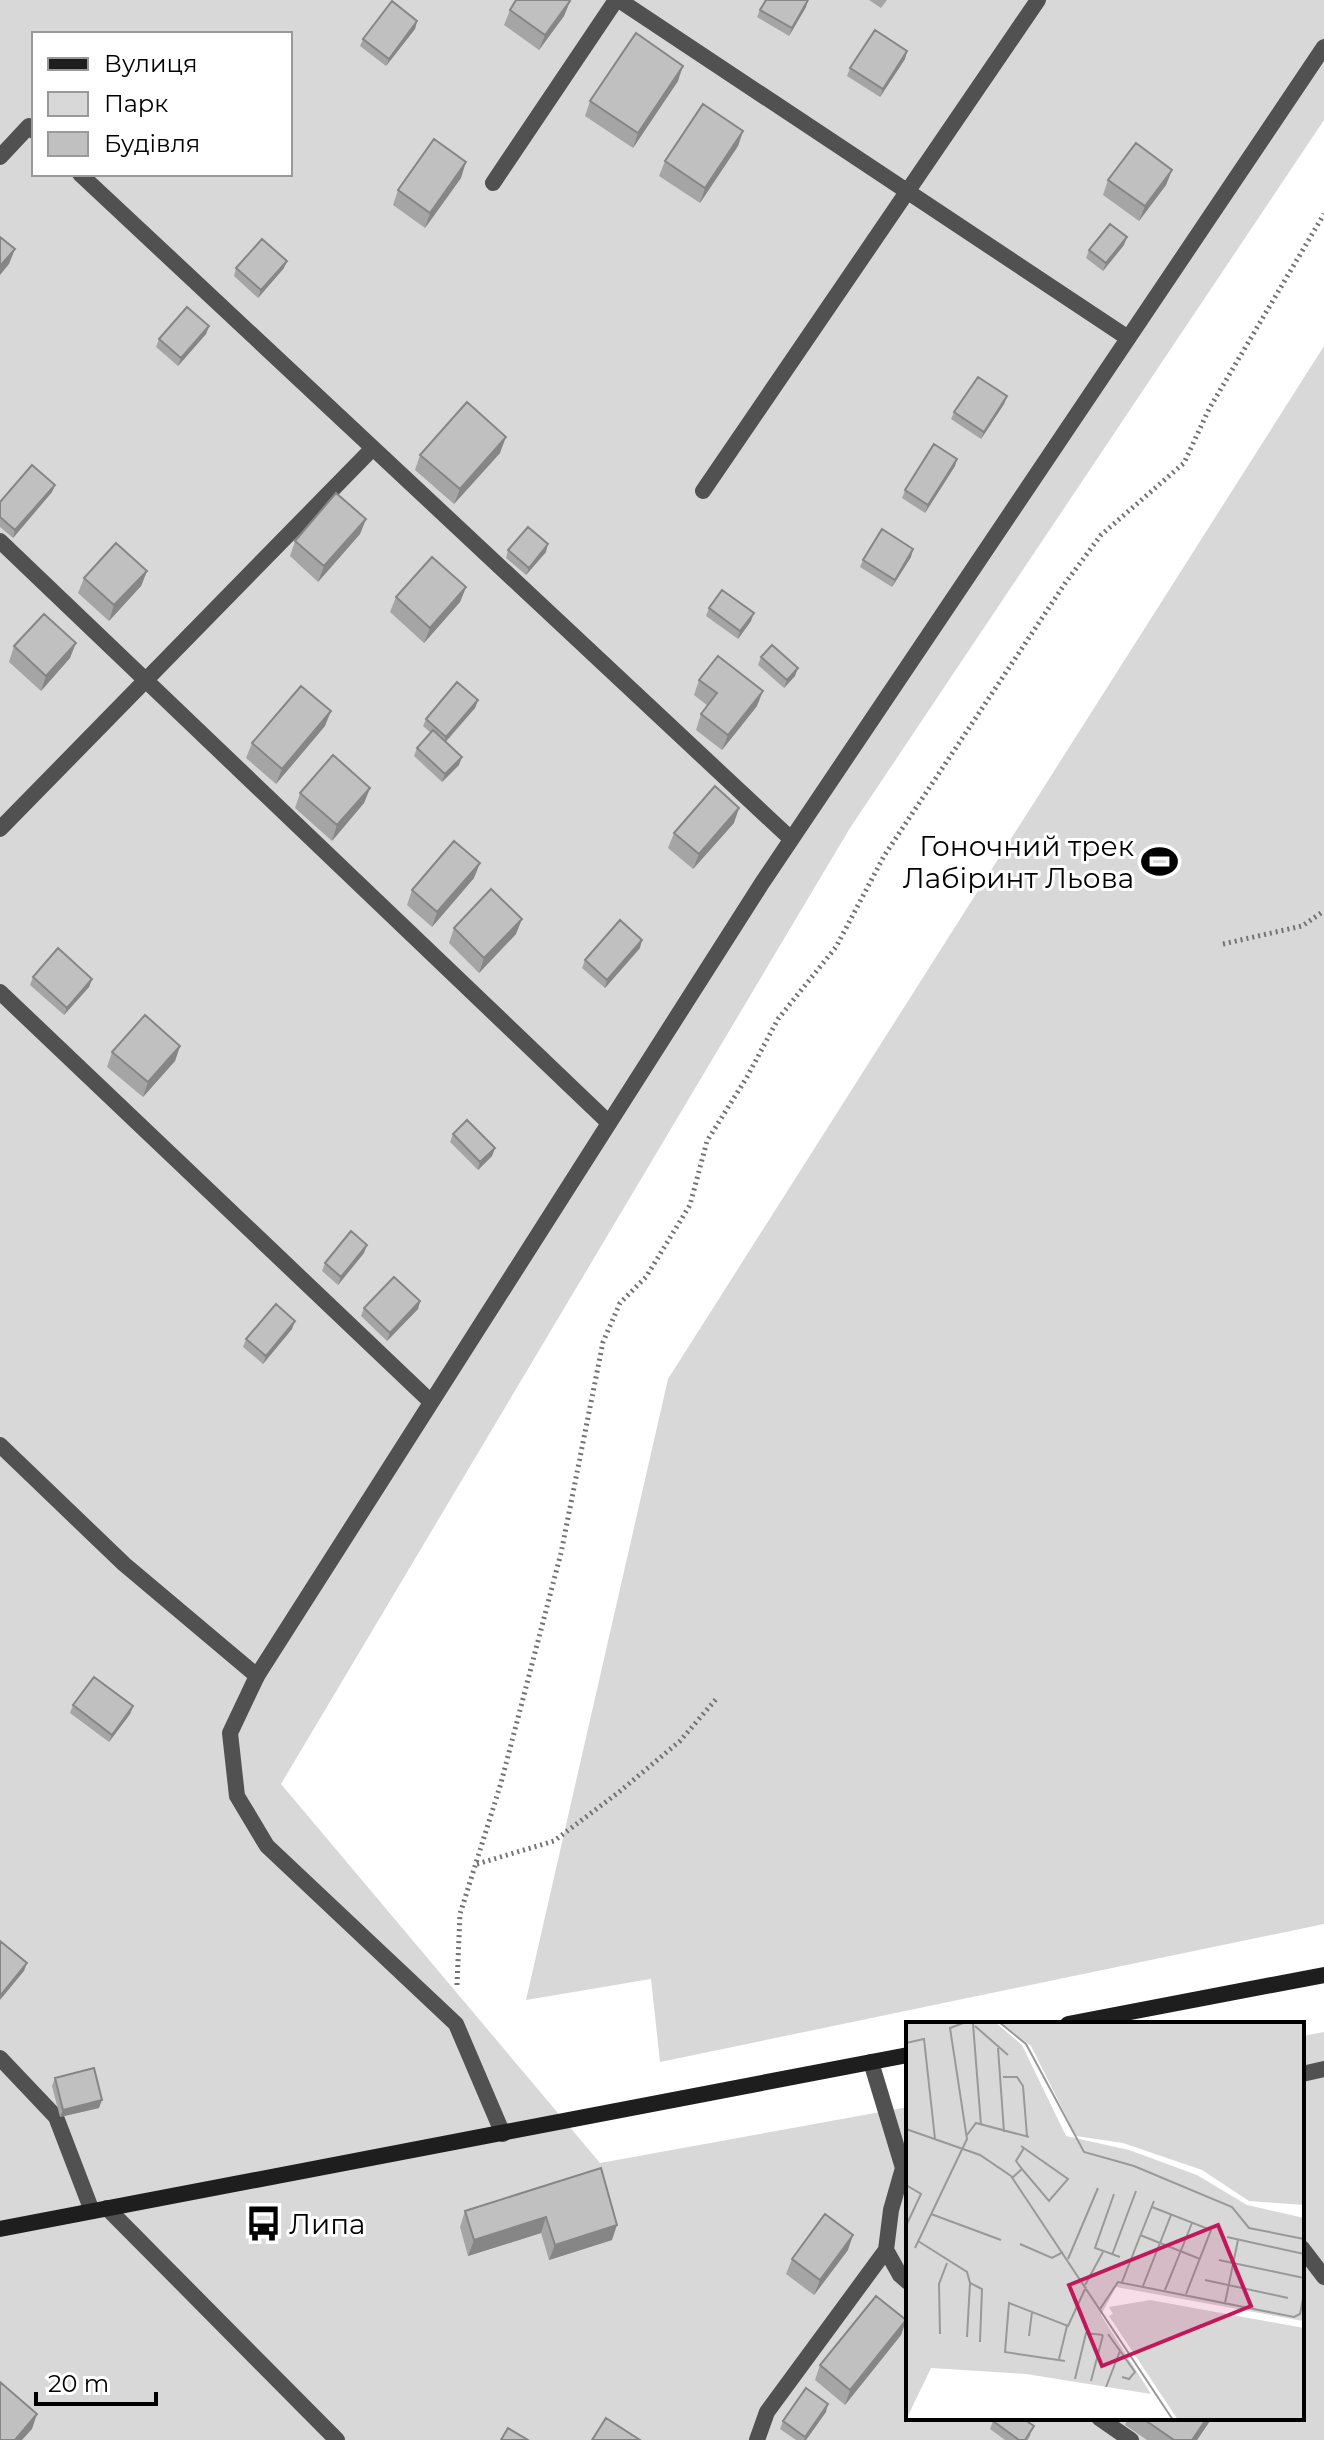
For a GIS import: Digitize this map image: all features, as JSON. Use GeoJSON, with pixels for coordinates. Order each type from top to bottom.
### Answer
{"type":"FeatureCollection","features":[{"type":"Feature","properties":{"kind":"street"},"geometry":{"type":"LineString","coordinates":[[493,183],[618,0],[1128,338]]}},
{"type":"Feature","properties":{"kind":"street"},"geometry":{"type":"LineString","coordinates":[[703,491],[1038,0]]}},
{"type":"Feature","properties":{"kind":"street"},"geometry":{"type":"LineString","coordinates":[[503,2134],[456,2024],[267,1846],[237,1796],[230,1733],[257,1676],[791,839],[1324,47]]}},
{"type":"Feature","properties":{"kind":"street"},"geometry":{"type":"LineString","coordinates":[[0,157],[29,126],[32,129]]}},
{"type":"Feature","properties":{"kind":"street"},"geometry":{"type":"LineString","coordinates":[[82,176],[791,839]]}},
{"type":"Feature","properties":{"kind":"street"},"geometry":{"type":"LineString","coordinates":[[0,829],[373,448]]}},
{"type":"Feature","properties":{"kind":"street"},"geometry":{"type":"LineString","coordinates":[[0,541],[609,1123]]}},
{"type":"Feature","properties":{"kind":"street"},"geometry":{"type":"LineString","coordinates":[[0,992],[431,1402]]}},
{"type":"Feature","properties":{"kind":"street"},"geometry":{"type":"LineString","coordinates":[[0,1445],[124,1564],[257,1676]]}},
{"type":"Feature","properties":{"kind":"street"},"geometry":{"type":"LineString","coordinates":[[1078,2022],[1324,1975]]}},
{"type":"Feature","properties":{"kind":"street"},"geometry":{"type":"LineString","coordinates":[[0,2229],[906,2055]]}},
{"type":"Feature","properties":{"kind":"street"},"geometry":{"type":"LineString","coordinates":[[0,2058],[56,2117],[99,2210],[337,2440]]}},
{"type":"Feature","properties":{"kind":"street"},"geometry":{"type":"LineString","coordinates":[[757,2440],[767,2412],[886,2250],[891,2210],[906,2168],[871,2062]]}},
{"type":"Feature","properties":{"kind":"street"},"geometry":{"type":"LineString","coordinates":[[1304,2074],[1324,2069]]}},
{"type":"Feature","properties":{"kind":"street"},"geometry":{"type":"LineString","coordinates":[[886,2250],[906,2280]]}},
{"type":"Feature","properties":{"kind":"street"},"geometry":{"type":"LineString","coordinates":[[1304,2251],[1324,2277]]}},
{"type":"Feature","properties":{"kind":"street"},"geometry":{"type":"LineString","coordinates":[[1102,2420],[1131,2440]]}},
{"type":"Feature","properties":{"kind":"path"},"geometry":{"type":"LineString","coordinates":[[456,2024],[460,1914],[501,1783],[561,1553],[603,1342],[620,1303],[646,1277],[690,1205],[707,1141],[778,1019],[836,947],[884,856],[1066,582],[1101,535],[1184,463],[1209,409],[1324,214]]}},
{"type":"Feature","properties":{"kind":"path"},"geometry":{"type":"LineString","coordinates":[[1223,944],[1302,926],[1324,911]]}},
{"type":"Feature","properties":{"kind":"path"},"geometry":{"type":"LineString","coordinates":[[477,1864],[554,1841],[680,1741],[717,1698]]}},
{"type":"Feature","properties":{"kind":"green space"},"geometry":{"type":"Polygon","coordinates":[[[0,0],[1324,0],[1324,120],[850,828],[281,1784],[600,2163],[906,2107],[906,2420],[1304,2420],[1304,2036],[1324,2032],[1324,2440],[0,2440],[0,0]]]}},
{"type":"Feature","properties":{"kind":"green space","name":"Гоночний трек Лабіринт Льова"},"geometry":{"type":"Polygon","coordinates":[[[1324,346],[1324,1924],[660,2062],[651,1979],[526,2000],[668,1379],[1324,346]]]}},
{"type":"Feature","properties":{"kind":"building"},"geometry":{"type":"Polygon","coordinates":[[[516,0],[570,1],[545,35],[510,10],[516,0]]]}},
{"type":"Feature","properties":{"kind":"building"},"geometry":{"type":"Polygon","coordinates":[[[766,0],[808,0],[792,28],[760,10],[766,0]]]}},
{"type":"Feature","properties":{"kind":"building"},"geometry":{"type":"Polygon","coordinates":[[[392,1],[417,21],[389,59],[363,39],[392,1]]]}},
{"type":"Feature","properties":{"kind":"building"},"geometry":{"type":"Polygon","coordinates":[[[875,30],[907,51],[883,89],[850,68],[875,30]]]}},
{"type":"Feature","properties":{"kind":"building"},"geometry":{"type":"Polygon","coordinates":[[[636,33],[683,66],[638,133],[590,101],[636,33]]]}},
{"type":"Feature","properties":{"kind":"building"},"geometry":{"type":"Polygon","coordinates":[[[703,104],[743,131],[705,188],[665,161],[703,104]]]}},
{"type":"Feature","properties":{"kind":"building"},"geometry":{"type":"Polygon","coordinates":[[[434,139],[466,162],[430,213],[398,190],[434,139]]]}},
{"type":"Feature","properties":{"kind":"building"},"geometry":{"type":"Polygon","coordinates":[[[1136,143],[1172,170],[1145,206],[1108,180],[1136,143]]]}},
{"type":"Feature","properties":{"kind":"building"},"geometry":{"type":"Polygon","coordinates":[[[1110,224],[1127,237],[1106,263],[1089,250],[1110,224]]]}},
{"type":"Feature","properties":{"kind":"building"},"geometry":{"type":"Polygon","coordinates":[[[0,237],[15,249],[0,266],[0,237]]]}},
{"type":"Feature","properties":{"kind":"building"},"geometry":{"type":"Polygon","coordinates":[[[262,239],[287,261],[261,290],[236,268],[262,239]]]}},
{"type":"Feature","properties":{"kind":"building"},"geometry":{"type":"Polygon","coordinates":[[[187,307],[209,326],[181,358],[159,339],[187,307]]]}},
{"type":"Feature","properties":{"kind":"building"},"geometry":{"type":"Polygon","coordinates":[[[978,377],[1007,396],[984,432],[954,412],[978,377]]]}},
{"type":"Feature","properties":{"kind":"building"},"geometry":{"type":"Polygon","coordinates":[[[467,402],[506,437],[460,489],[420,455],[467,402]]]}},
{"type":"Feature","properties":{"kind":"building"},"geometry":{"type":"Polygon","coordinates":[[[934,444],[957,459],[928,505],[905,490],[934,444]]]}},
{"type":"Feature","properties":{"kind":"building"},"geometry":{"type":"Polygon","coordinates":[[[32,465],[55,485],[15,530],[0,517],[0,502],[32,465]]]}},
{"type":"Feature","properties":{"kind":"building"},"geometry":{"type":"Polygon","coordinates":[[[336,493],[366,519],[324,566],[295,541],[336,493]]]}},
{"type":"Feature","properties":{"kind":"building"},"geometry":{"type":"Polygon","coordinates":[[[528,527],[548,544],[529,568],[508,550],[528,527]]]}},
{"type":"Feature","properties":{"kind":"building"},"geometry":{"type":"Polygon","coordinates":[[[882,529],[913,549],[895,580],[863,560],[882,529]]]}},
{"type":"Feature","properties":{"kind":"building"},"geometry":{"type":"Polygon","coordinates":[[[116,543],[147,571],[114,605],[84,578],[116,543]]]}},
{"type":"Feature","properties":{"kind":"building"},"geometry":{"type":"Polygon","coordinates":[[[432,557],[466,587],[430,628],[396,597],[432,557]]]}},
{"type":"Feature","properties":{"kind":"building"},"geometry":{"type":"Polygon","coordinates":[[[722,590],[754,613],[740,631],[709,608],[722,590]]]}},
{"type":"Feature","properties":{"kind":"building"},"geometry":{"type":"Polygon","coordinates":[[[44,614],[76,643],[46,676],[14,646],[44,614]]]}},
{"type":"Feature","properties":{"kind":"building"},"geometry":{"type":"Polygon","coordinates":[[[772,645],[798,668],[787,680],[761,657],[772,645]]]}},
{"type":"Feature","properties":{"kind":"building"},"geometry":{"type":"Polygon","coordinates":[[[718,656],[763,691],[728,735],[701,714],[717,693],[699,680],[718,656]]]}},
{"type":"Feature","properties":{"kind":"building"},"geometry":{"type":"Polygon","coordinates":[[[457,682],[478,700],[446,737],[426,719],[457,682]]]}},
{"type":"Feature","properties":{"kind":"building"},"geometry":{"type":"Polygon","coordinates":[[[301,686],[331,711],[282,769],[252,743],[301,686]]]}},
{"type":"Feature","properties":{"kind":"building"},"geometry":{"type":"Polygon","coordinates":[[[433,730],[462,757],[445,774],[417,748],[433,730]]]}},
{"type":"Feature","properties":{"kind":"building"},"geometry":{"type":"Polygon","coordinates":[[[333,755],[370,788],[337,825],[300,793],[333,755]]]}},
{"type":"Feature","properties":{"kind":"building"},"geometry":{"type":"Polygon","coordinates":[[[715,786],[739,808],[699,854],[674,833],[715,786]]]}},
{"type":"Feature","properties":{"kind":"building"},"geometry":{"type":"Polygon","coordinates":[[[454,841],[480,863],[437,912],[412,890],[454,841]]]}},
{"type":"Feature","properties":{"kind":"building"},"geometry":{"type":"Polygon","coordinates":[[[491,889],[522,919],[484,958],[454,928],[491,889]]]}},
{"type":"Feature","properties":{"kind":"building"},"geometry":{"type":"Polygon","coordinates":[[[620,920],[642,940],[607,980],[585,960],[620,920]]]}},
{"type":"Feature","properties":{"kind":"building"},"geometry":{"type":"Polygon","coordinates":[[[58,948],[92,979],[67,1008],[33,977],[58,948]]]}},
{"type":"Feature","properties":{"kind":"building"},"geometry":{"type":"Polygon","coordinates":[[[145,1015],[180,1046],[148,1082],[112,1052],[145,1015]]]}},
{"type":"Feature","properties":{"kind":"building"},"geometry":{"type":"Polygon","coordinates":[[[467,1120],[495,1148],[480,1162],[453,1134],[467,1120]]]}},
{"type":"Feature","properties":{"kind":"building"},"geometry":{"type":"Polygon","coordinates":[[[351,1231],[367,1245],[341,1277],[325,1263],[351,1231]]]}},
{"type":"Feature","properties":{"kind":"building"},"geometry":{"type":"Polygon","coordinates":[[[394,1277],[420,1301],[390,1333],[364,1308],[394,1277]]]}},
{"type":"Feature","properties":{"kind":"building"},"geometry":{"type":"Polygon","coordinates":[[[276,1304],[295,1321],[266,1356],[246,1339],[276,1304]]]}},
{"type":"Feature","properties":{"kind":"building"},"geometry":{"type":"Polygon","coordinates":[[[94,1677],[133,1706],[112,1735],[73,1705],[94,1677]]]}},
{"type":"Feature","properties":{"kind":"building"},"geometry":{"type":"Polygon","coordinates":[[[0,1941],[27,1963],[0,1996],[0,1941]]]}},
{"type":"Feature","properties":{"kind":"building"},"geometry":{"type":"Polygon","coordinates":[[[94,2068],[102,2100],[63,2110],[55,2078],[94,2068]]]}},
{"type":"Feature","properties":{"kind":"building"},"geometry":{"type":"Polygon","coordinates":[[[601,2168],[617,2225],[555,2245],[546,2217],[474,2240],[465,2211],[601,2168]]]}},
{"type":"Feature","properties":{"kind":"building"},"geometry":{"type":"Polygon","coordinates":[[[825,2214],[853,2235],[820,2280],[792,2259],[825,2214]]]}},
{"type":"Feature","properties":{"kind":"building"},"geometry":{"type":"Polygon","coordinates":[[[876,2296],[906,2320],[850,2390],[820,2365],[876,2296]]]}},
{"type":"Feature","properties":{"kind":"building"},"geometry":{"type":"Polygon","coordinates":[[[0,2382],[37,2414],[15,2440],[0,2440],[0,2382]]]}},
{"type":"Feature","properties":{"kind":"building"},"geometry":{"type":"Polygon","coordinates":[[[806,2388],[828,2404],[805,2437],[783,2421],[806,2388]]]}},
{"type":"Feature","properties":{"kind":"building"},"geometry":{"type":"Polygon","coordinates":[[[606,2418],[640,2440],[592,2440],[606,2418]]]}},
{"type":"Feature","properties":{"kind":"building"},"geometry":{"type":"Polygon","coordinates":[[[1025,2420],[1034,2426],[1025,2440],[1019,2440],[993,2421],[1025,2420]]]}},
{"type":"Feature","properties":{"kind":"building"},"geometry":{"type":"Polygon","coordinates":[[[1145,2420],[1206,2420],[1192,2440],[1174,2440],[1145,2420]]]}},
{"type":"Feature","properties":{"kind":"building"},"geometry":{"type":"Polygon","coordinates":[[[508,2428],[528,2440],[501,2440],[508,2428]]]}},
{"type":"Feature","properties":{"kind":"place","name":"Гоночний трек Лабіринт Льова"},"geometry":{"type":"Point","coordinates":[1160,862]}},
{"type":"Feature","properties":{"kind":"place","name":"Липа"},"geometry":{"type":"Point","coordinates":[263,2224]}}]}
